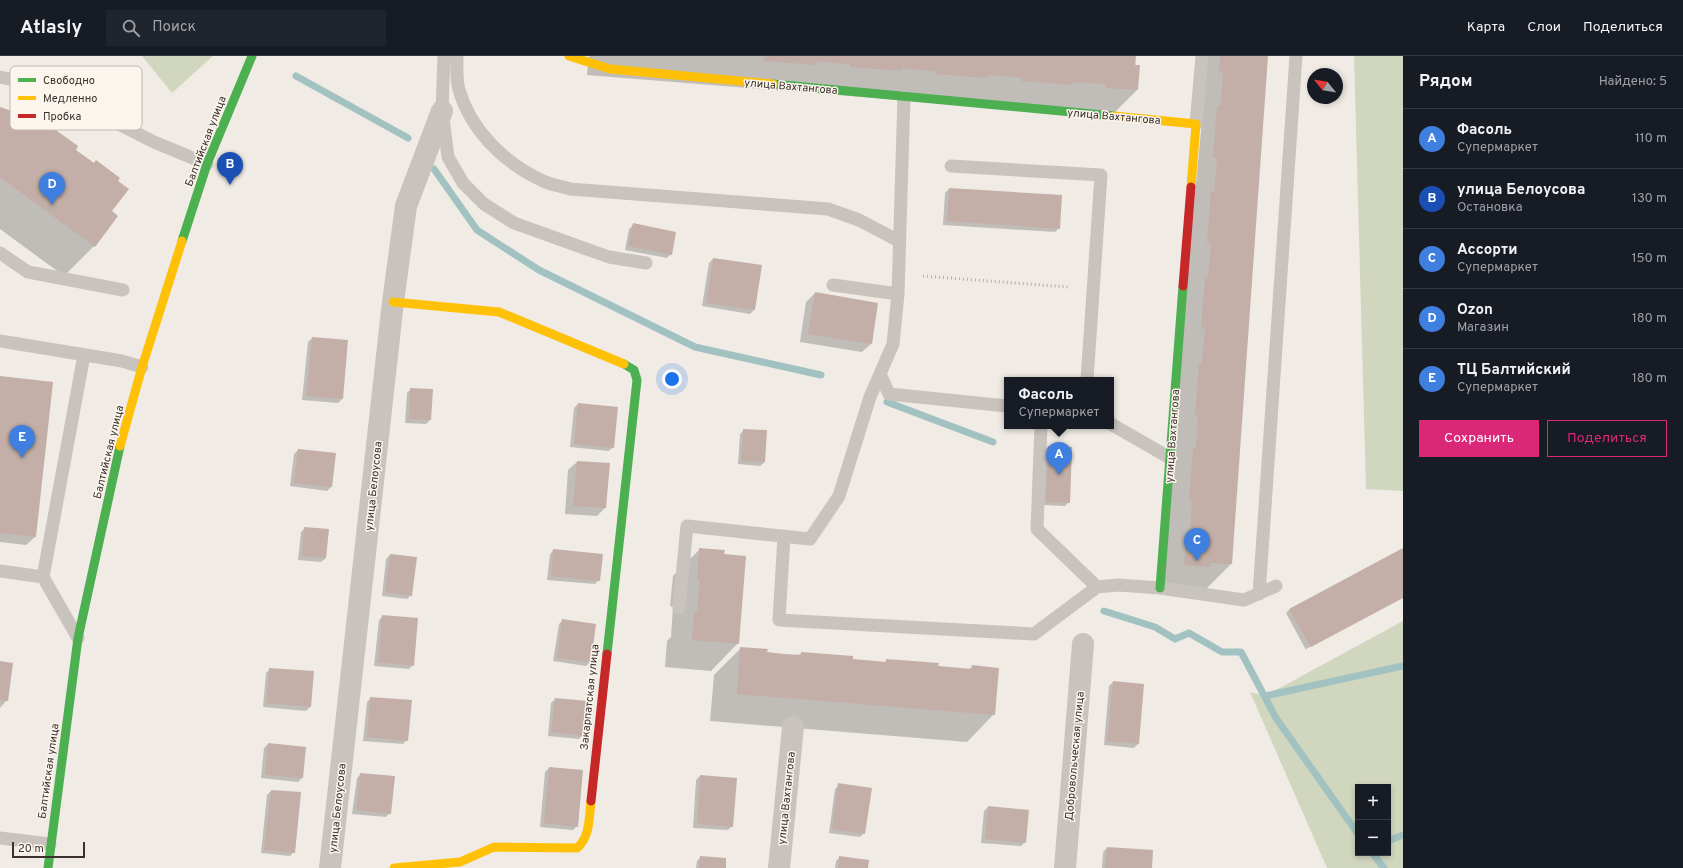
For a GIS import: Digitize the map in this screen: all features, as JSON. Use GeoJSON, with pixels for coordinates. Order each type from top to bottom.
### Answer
{"type":"FeatureCollection","features":[{"type":"Feature","properties":{"kind":"street","name":"Балтийская улица"},"geometry":{"type":"LineString","coordinates":[[48,868],[78,638],[118,452],[142,367],[207,164],[252,56]]}},
{"type":"Feature","properties":{"kind":"street","name":"улица Вахтангова"},"geometry":{"type":"LineString","coordinates":[[575,57],[610,69],[1196,124],[1160,588]]}},
{"type":"Feature","properties":{"kind":"street","name":"улица Белоусова"},"geometry":{"type":"LineString","coordinates":[[330,868],[393,302],[406,206],[442,110]]}},
{"type":"Feature","properties":{"kind":"street","name":"Закарпатская улица"},"geometry":{"type":"LineString","coordinates":[[393,302],[499,312],[626,365],[634,370],[638,380],[587,834],[583,843],[577,848],[494,846],[460,862],[394,868]]}},
{"type":"Feature","properties":{"kind":"street","name":"Добровольческая улица"},"geometry":{"type":"LineString","coordinates":[[1065,868],[1083,644]]}},
{"type":"Feature","properties":{"kind":"street","name":"улица Вахтангова"},"geometry":{"type":"LineString","coordinates":[[779,868],[793,727]]}},
{"type":"Feature","properties":{"kind":"lane"},"geometry":{"type":"LineString","coordinates":[[444,56],[442,110],[448,157],[463,183],[484,204],[514,223],[609,257],[646,263]]}},
{"type":"Feature","properties":{"kind":"lane"},"geometry":{"type":"LineString","coordinates":[[457,56],[459,89],[471,119],[490,144],[512,164],[542,181],[570,189],[828,209],[859,220],[899,241]]}},
{"type":"Feature","properties":{"kind":"lane"},"geometry":{"type":"LineString","coordinates":[[1196,124],[1202,56]]}},
{"type":"Feature","properties":{"kind":"lane"},"geometry":{"type":"LineString","coordinates":[[1259,594],[1296,56]]}},
{"type":"Feature","properties":{"kind":"lane"},"geometry":{"type":"LineString","coordinates":[[0,77],[10,79]]}},
{"type":"Feature","properties":{"kind":"lane"},"geometry":{"type":"LineString","coordinates":[[679,608],[687,526],[810,539],[839,496],[870,397],[893,344],[898,294],[904,97]]}},
{"type":"Feature","properties":{"kind":"lane"},"geometry":{"type":"LineString","coordinates":[[131,130],[154,142],[207,164]]}},
{"type":"Feature","properties":{"kind":"lane"},"geometry":{"type":"LineString","coordinates":[[951,166],[1101,175],[1087,377]]}},
{"type":"Feature","properties":{"kind":"lane"},"geometry":{"type":"LineString","coordinates":[[0,253],[28,272],[123,290]]}},
{"type":"Feature","properties":{"kind":"lane"},"geometry":{"type":"LineString","coordinates":[[833,285],[898,294]]}},
{"type":"Feature","properties":{"kind":"lane"},"geometry":{"type":"LineString","coordinates":[[0,341],[122,361],[142,367]]}},
{"type":"Feature","properties":{"kind":"lane"},"geometry":{"type":"LineString","coordinates":[[78,638],[43,577],[84,355]]}},
{"type":"Feature","properties":{"kind":"lane"},"geometry":{"type":"LineString","coordinates":[[880,374],[889,394],[1004,406]]}},
{"type":"Feature","properties":{"kind":"lane"},"geometry":{"type":"LineString","coordinates":[[1114,426],[1170,458]]}},
{"type":"Feature","properties":{"kind":"lane"},"geometry":{"type":"LineString","coordinates":[[1041,429],[1037,529],[1097,587]]}},
{"type":"Feature","properties":{"kind":"lane"},"geometry":{"type":"LineString","coordinates":[[784,536],[779,620],[1034,634],[1097,587],[1118,585],[1160,588],[1244,600],[1276,586]]}},
{"type":"Feature","properties":{"kind":"lane"},"geometry":{"type":"LineString","coordinates":[[0,571],[43,577]]}},
{"type":"Feature","properties":{"kind":"lane"},"geometry":{"type":"LineString","coordinates":[[0,838],[50,844]]}},
{"type":"Feature","properties":{"kind":"green space"},"geometry":{"type":"Polygon","coordinates":[[[142,56],[213,56],[172,93],[142,56]]]}},
{"type":"Feature","properties":{"kind":"green space"},"geometry":{"type":"Polygon","coordinates":[[[1354,56],[1403,56],[1403,491],[1366,489],[1354,56]]]}},
{"type":"Feature","properties":{"kind":"green space"},"geometry":{"type":"Polygon","coordinates":[[[1403,621],[1403,868],[1327,868],[1250,692],[1265,696],[1403,621]]]}},
{"type":"Feature","properties":{"kind":"building"},"geometry":{"type":"Polygon","coordinates":[[[765,56],[1136,56],[1135,65],[1140,65],[1138,90],[1106,88],[1106,84],[1073,82],[1073,85],[1021,81],[1021,78],[1004,76],[988,75],[987,78],[935,74],[936,71],[902,68],[902,71],[850,67],[850,64],[817,61],[816,65],[764,61],[765,56]]]}},
{"type":"Feature","properties":{"kind":"building"},"geometry":{"type":"Polygon","coordinates":[[[1220,56],[1268,56],[1232,564],[1210,563],[1210,567],[1184,565],[1187,534],[1190,534],[1192,500],[1189,500],[1193,448],[1196,448],[1198,415],[1195,415],[1199,363],[1202,363],[1205,329],[1201,329],[1205,277],[1208,277],[1211,244],[1207,243],[1211,191],[1214,192],[1217,158],[1213,158],[1217,106],[1220,106],[1222,89],[1223,72],[1219,72],[1220,56]]]}},
{"type":"Feature","properties":{"kind":"building"},"geometry":{"type":"Polygon","coordinates":[[[0,107],[10,110],[10,130],[56,130],[78,146],[76,150],[94,163],[96,160],[120,178],[118,181],[129,189],[112,211],[118,216],[95,247],[0,177],[0,107]]]}},
{"type":"Feature","properties":{"kind":"building"},"geometry":{"type":"Polygon","coordinates":[[[949,188],[1062,195],[1060,229],[947,221],[949,188]]]}},
{"type":"Feature","properties":{"kind":"building"},"geometry":{"type":"Polygon","coordinates":[[[633,223],[676,232],[672,255],[628,246],[633,223]]]}},
{"type":"Feature","properties":{"kind":"building"},"geometry":{"type":"Polygon","coordinates":[[[713,258],[762,265],[755,310],[706,303],[713,258]]]}},
{"type":"Feature","properties":{"kind":"building"},"geometry":{"type":"Polygon","coordinates":[[[815,292],[878,303],[872,344],[808,334],[815,292]]]}},
{"type":"Feature","properties":{"kind":"building"},"geometry":{"type":"Polygon","coordinates":[[[312,337],[348,340],[343,399],[306,396],[312,337]]]}},
{"type":"Feature","properties":{"kind":"building"},"geometry":{"type":"Polygon","coordinates":[[[0,376],[53,382],[36,537],[0,533],[0,376]]]}},
{"type":"Feature","properties":{"kind":"building"},"geometry":{"type":"Polygon","coordinates":[[[410,388],[433,389],[431,420],[409,419],[410,388]]]}},
{"type":"Feature","properties":{"kind":"building"},"geometry":{"type":"Polygon","coordinates":[[[578,403],[618,407],[614,448],[574,444],[578,403]]]}},
{"type":"Feature","properties":{"kind":"building"},"geometry":{"type":"Polygon","coordinates":[[[743,429],[767,430],[765,462],[741,461],[743,429]]]}},
{"type":"Feature","properties":{"kind":"building"},"geometry":{"type":"Polygon","coordinates":[[[1048,446],[1072,447],[1070,503],[1046,502],[1048,446]]]}},
{"type":"Feature","properties":{"kind":"building"},"geometry":{"type":"Polygon","coordinates":[[[298,449],[336,453],[332,487],[294,483],[298,449]]]}},
{"type":"Feature","properties":{"kind":"building"},"geometry":{"type":"Polygon","coordinates":[[[577,461],[610,463],[606,508],[573,506],[577,461]]]}},
{"type":"Feature","properties":{"kind":"building"},"geometry":{"type":"Polygon","coordinates":[[[304,527],[329,529],[326,558],[302,556],[304,527]]]}},
{"type":"Feature","properties":{"kind":"building"},"geometry":{"type":"Polygon","coordinates":[[[699,548],[725,550],[724,554],[746,556],[739,644],[692,640],[694,613],[697,613],[700,580],[697,580],[699,548]]]}},
{"type":"Feature","properties":{"kind":"building"},"geometry":{"type":"Polygon","coordinates":[[[1403,548],[1403,598],[1311,647],[1289,609],[1403,548]]]}},
{"type":"Feature","properties":{"kind":"building"},"geometry":{"type":"Polygon","coordinates":[[[553,549],[603,554],[600,581],[551,576],[553,549]]]}},
{"type":"Feature","properties":{"kind":"building"},"geometry":{"type":"Polygon","coordinates":[[[390,554],[417,557],[412,596],[385,592],[390,554]]]}},
{"type":"Feature","properties":{"kind":"building"},"geometry":{"type":"Polygon","coordinates":[[[382,615],[418,618],[414,666],[378,662],[382,615]]]}},
{"type":"Feature","properties":{"kind":"building"},"geometry":{"type":"Polygon","coordinates":[[[562,619],[596,624],[591,662],[557,658],[562,619]]]}},
{"type":"Feature","properties":{"kind":"building"},"geometry":{"type":"Polygon","coordinates":[[[740,647],[768,649],[767,652],[784,654],[801,655],[801,652],[853,656],[853,659],[886,662],[886,659],[939,663],[938,666],[972,669],[972,665],[999,668],[995,715],[737,694],[740,647]]]}},
{"type":"Feature","properties":{"kind":"building"},"geometry":{"type":"Polygon","coordinates":[[[0,661],[13,663],[8,701],[0,700],[0,661]]]}},
{"type":"Feature","properties":{"kind":"building"},"geometry":{"type":"Polygon","coordinates":[[[269,668],[314,671],[311,707],[266,703],[269,668]]]}},
{"type":"Feature","properties":{"kind":"building"},"geometry":{"type":"Polygon","coordinates":[[[1113,681],[1144,684],[1139,744],[1107,741],[1113,681]]]}},
{"type":"Feature","properties":{"kind":"building"},"geometry":{"type":"Polygon","coordinates":[[[370,697],[412,700],[408,741],[367,737],[370,697]]]}},
{"type":"Feature","properties":{"kind":"building"},"geometry":{"type":"Polygon","coordinates":[[[555,698],[588,701],[584,736],[551,732],[555,698]]]}},
{"type":"Feature","properties":{"kind":"building"},"geometry":{"type":"Polygon","coordinates":[[[268,743],[306,747],[303,778],[265,775],[268,743]]]}},
{"type":"Feature","properties":{"kind":"building"},"geometry":{"type":"Polygon","coordinates":[[[549,767],[583,770],[578,827],[544,823],[549,767]]]}},
{"type":"Feature","properties":{"kind":"building"},"geometry":{"type":"Polygon","coordinates":[[[360,773],[395,776],[391,814],[356,810],[360,773]]]}},
{"type":"Feature","properties":{"kind":"building"},"geometry":{"type":"Polygon","coordinates":[[[700,775],[737,778],[733,827],[697,824],[700,775]]]}},
{"type":"Feature","properties":{"kind":"building"},"geometry":{"type":"Polygon","coordinates":[[[838,783],[872,788],[865,834],[832,829],[838,783]]]}},
{"type":"Feature","properties":{"kind":"building"},"geometry":{"type":"Polygon","coordinates":[[[271,790],[301,792],[295,853],[264,850],[271,790]]]}},
{"type":"Feature","properties":{"kind":"building"},"geometry":{"type":"Polygon","coordinates":[[[988,806],[1029,810],[1026,843],[985,839],[988,806]]]}},
{"type":"Feature","properties":{"kind":"building"},"geometry":{"type":"Polygon","coordinates":[[[1107,847],[1153,850],[1152,868],[1105,868],[1107,847]]]}},
{"type":"Feature","properties":{"kind":"building"},"geometry":{"type":"Polygon","coordinates":[[[700,856],[726,858],[726,868],[699,868],[700,856]]]}},
{"type":"Feature","properties":{"kind":"building"},"geometry":{"type":"Polygon","coordinates":[[[839,856],[869,860],[868,868],[838,868],[839,856]]]}},
{"type":"Feature","properties":{"kind":"waterway"},"geometry":{"type":"LineString","coordinates":[[296,76],[408,138]]}},
{"type":"Feature","properties":{"kind":"waterway"},"geometry":{"type":"LineString","coordinates":[[434,169],[477,230],[539,270],[695,347],[821,375]]}},
{"type":"Feature","properties":{"kind":"waterway"},"geometry":{"type":"LineString","coordinates":[[887,402],[993,442]]}},
{"type":"Feature","properties":{"kind":"waterway"},"geometry":{"type":"LineString","coordinates":[[1104,611],[1155,627],[1175,639],[1189,633],[1222,652],[1241,652],[1276,718],[1355,830]]}},
{"type":"Feature","properties":{"kind":"waterway"},"geometry":{"type":"LineString","coordinates":[[1265,696],[1403,666]]}},
{"type":"Feature","properties":{"kind":"waterway"},"geometry":{"type":"LineString","coordinates":[[1391,840],[1403,835]]}},
{"type":"Feature","properties":{"kind":"waterway"},"geometry":{"type":"LineString","coordinates":[[1374,856],[1384,868]]}},
{"type":"Feature","properties":{"kind":"railway"},"geometry":{"type":"LineString","coordinates":[[923,276],[1068,287]]}},
{"type":"Feature","properties":{"kind":"traffic: fast"},"geometry":{"type":"LineString","coordinates":[[182,241],[207,164],[252,56]]}},
{"type":"Feature","properties":{"kind":"traffic: fast"},"geometry":{"type":"LineString","coordinates":[[773,84],[1114,116]]}},
{"type":"Feature","properties":{"kind":"traffic: fast"},"geometry":{"type":"LineString","coordinates":[[1160,588],[1183,286]]}},
{"type":"Feature","properties":{"kind":"traffic: fast"},"geometry":{"type":"LineString","coordinates":[[607,654],[637,380],[634,370],[624,364]]}},
{"type":"Feature","properties":{"kind":"traffic: fast"},"geometry":{"type":"LineString","coordinates":[[48,868],[78,638],[120,446]]}},
{"type":"Feature","properties":{"kind":"traffic: slow"},"geometry":{"type":"LineString","coordinates":[[569,56],[610,69],[773,84]]}},
{"type":"Feature","properties":{"kind":"traffic: slow"},"geometry":{"type":"LineString","coordinates":[[1114,116],[1196,124],[1191,187]]}},
{"type":"Feature","properties":{"kind":"traffic: slow"},"geometry":{"type":"LineString","coordinates":[[120,446],[142,367],[182,241]]}},
{"type":"Feature","properties":{"kind":"traffic: slow"},"geometry":{"type":"LineString","coordinates":[[393,302],[499,312],[624,364]]}},
{"type":"Feature","properties":{"kind":"traffic: slow"},"geometry":{"type":"LineString","coordinates":[[394,868],[460,862],[494,847],[577,848],[587,833],[591,801]]}},
{"type":"Feature","properties":{"kind":"traffic: jam"},"geometry":{"type":"LineString","coordinates":[[1183,286],[1191,187]]}},
{"type":"Feature","properties":{"kind":"traffic: jam"},"geometry":{"type":"LineString","coordinates":[[591,801],[607,654]]}},
{"type":"Feature","properties":{"kind":"place","name":"улица Белоусова"},"geometry":{"type":"Point","coordinates":[230,185]}},
{"type":"Feature","properties":{"kind":"place","name":"Ozon"},"geometry":{"type":"Point","coordinates":[52,205]}},
{"type":"Feature","properties":{"kind":"place","name":"ТЦ Балтийский"},"geometry":{"type":"Point","coordinates":[22,458]}},
{"type":"Feature","properties":{"kind":"place","name":"Фасоль"},"geometry":{"type":"Point","coordinates":[1059,475]}},
{"type":"Feature","properties":{"kind":"place","name":"Ассорти"},"geometry":{"type":"Point","coordinates":[1197,561]}}]}
